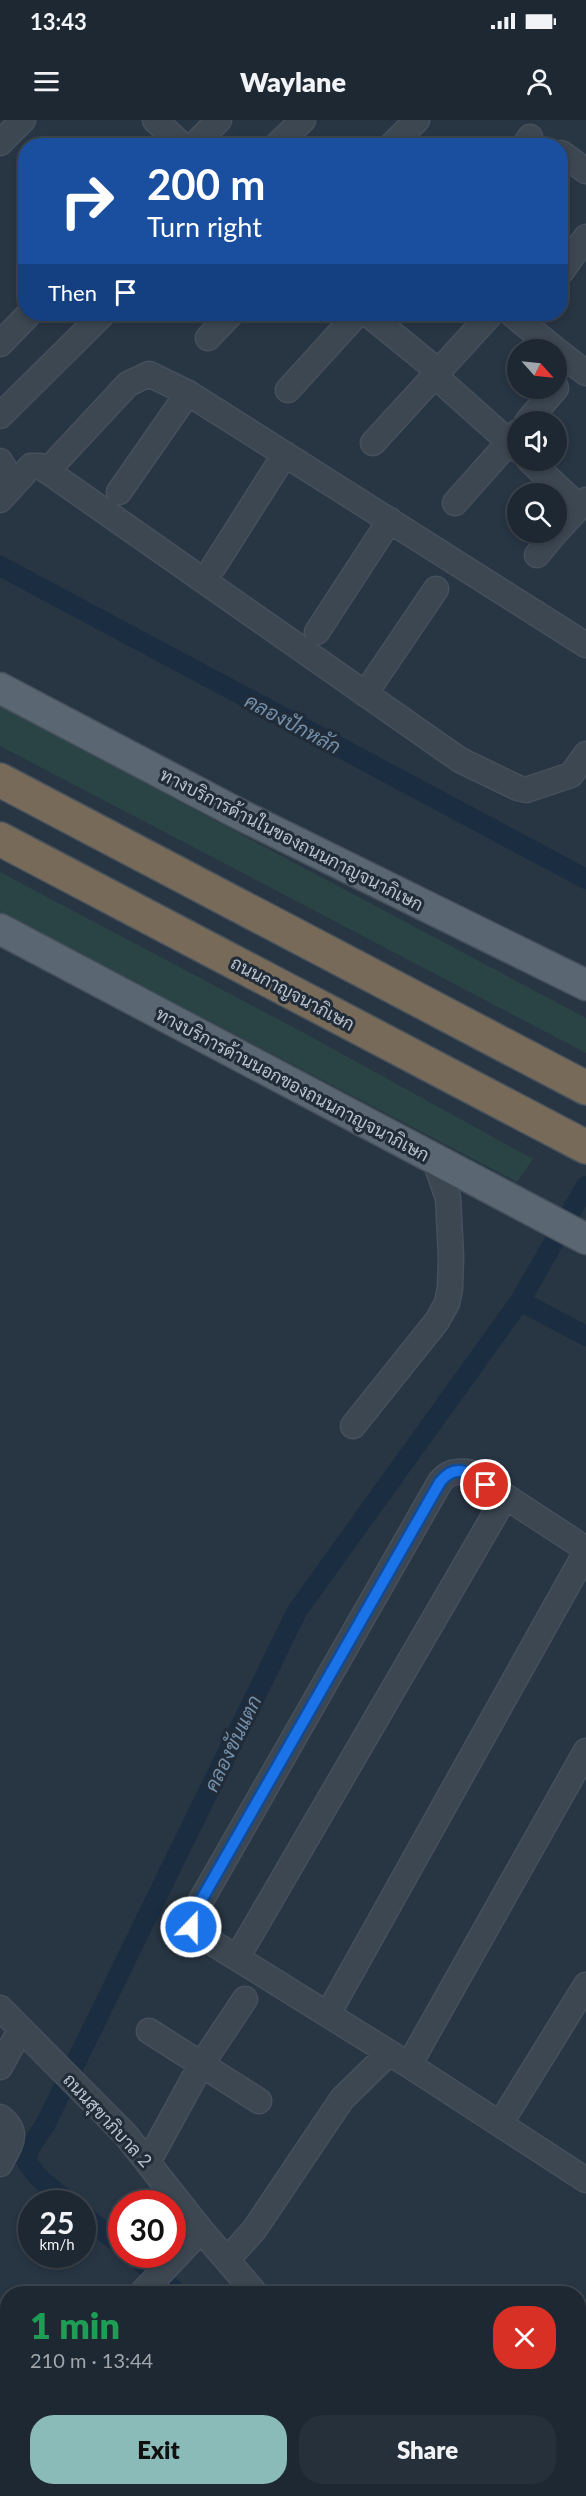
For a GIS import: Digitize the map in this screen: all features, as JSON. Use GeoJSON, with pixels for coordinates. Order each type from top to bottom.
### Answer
{"type":"FeatureCollection","features":[{"type":"Feature","properties":{"kind":"highway"},"geometry":{"type":"LineString","coordinates":[[0,780],[583,1087]]}},
{"type":"Feature","properties":{"kind":"highway","name":"ถนนกาญจนาภิเษก"},"geometry":{"type":"LineString","coordinates":[[0,839],[586,1147]]}},
{"type":"Feature","properties":{"kind":"main road","name":"ทางบริการด้านในของถนนกาญจนาภิเษก"},"geometry":{"type":"LineString","coordinates":[[0,688],[239,814],[586,985]]}},
{"type":"Feature","properties":{"kind":"main road","name":"ทางบริการด้านนอกของถนนกาญจนาภิเษก"},"geometry":{"type":"LineString","coordinates":[[0,929],[586,1239]]}},
{"type":"Feature","properties":{"kind":"street"},"geometry":{"type":"LineString","coordinates":[[0,143],[23,120]]}},
{"type":"Feature","properties":{"kind":"street"},"geometry":{"type":"LineString","coordinates":[[155,120],[174,138]]}},
{"type":"Feature","properties":{"kind":"street"},"geometry":{"type":"LineString","coordinates":[[202,138],[219,120]]}},
{"type":"Feature","properties":{"kind":"street"},"geometry":{"type":"LineString","coordinates":[[284,138],[303,120]]}},
{"type":"Feature","properties":{"kind":"street"},"geometry":{"type":"LineString","coordinates":[[399,138],[417,120]]}},
{"type":"Feature","properties":{"kind":"street"},"geometry":{"type":"LineString","coordinates":[[568,158],[586,171]]}},
{"type":"Feature","properties":{"kind":"street"},"geometry":{"type":"LineString","coordinates":[[568,262],[586,237]]}},
{"type":"Feature","properties":{"kind":"street"},"geometry":{"type":"LineString","coordinates":[[2,339],[21,321]]}},
{"type":"Feature","properties":{"kind":"street"},"geometry":{"type":"LineString","coordinates":[[0,416],[96,321]]}},
{"type":"Feature","properties":{"kind":"street"},"geometry":{"type":"LineString","coordinates":[[208,338],[224,321]]}},
{"type":"Feature","properties":{"kind":"street"},"geometry":{"type":"LineString","coordinates":[[288,390],[351,321]]}},
{"type":"Feature","properties":{"kind":"street"},"geometry":{"type":"LineString","coordinates":[[376,321],[507,435]]}},
{"type":"Feature","properties":{"kind":"street"},"geometry":{"type":"LineString","coordinates":[[373,443],[484,321]]}},
{"type":"Feature","properties":{"kind":"street"},"geometry":{"type":"LineString","coordinates":[[527,321],[545,339]]}},
{"type":"Feature","properties":{"kind":"street"},"geometry":{"type":"LineString","coordinates":[[567,358],[581,369],[567,380]]}},
{"type":"Feature","properties":{"kind":"street"},"geometry":{"type":"LineString","coordinates":[[47,471],[128,384],[149,374],[188,393],[586,645]]}},
{"type":"Feature","properties":{"kind":"street"},"geometry":{"type":"LineString","coordinates":[[119,492],[188,393]]}},
{"type":"Feature","properties":{"kind":"street"},"geometry":{"type":"LineString","coordinates":[[536,411],[547,399]]}},
{"type":"Feature","properties":{"kind":"street"},"geometry":{"type":"LineString","coordinates":[[455,503],[507,448]]}},
{"type":"Feature","properties":{"kind":"street"},"geometry":{"type":"LineString","coordinates":[[214,566],[285,454]]}},
{"type":"Feature","properties":{"kind":"street"},"geometry":{"type":"LineString","coordinates":[[0,461],[7,492]]}},
{"type":"Feature","properties":{"kind":"street"},"geometry":{"type":"LineString","coordinates":[[7,492],[31,466],[34,465],[47,471],[460,760],[518,788],[526,790],[570,776],[586,754]]}},
{"type":"Feature","properties":{"kind":"street"},"geometry":{"type":"LineString","coordinates":[[543,471],[583,503],[567,520]]}},
{"type":"Feature","properties":{"kind":"street"},"geometry":{"type":"LineString","coordinates":[[317,632],[390,520]]}},
{"type":"Feature","properties":{"kind":"street"},"geometry":{"type":"LineString","coordinates":[[537,555],[547,543]]}},
{"type":"Feature","properties":{"kind":"street"},"geometry":{"type":"LineString","coordinates":[[365,694],[436,590]]}},
{"type":"Feature","properties":{"kind":"street"},"geometry":{"type":"LineString","coordinates":[[353,1426],[437,1321],[447,1303],[450,1278],[448,1198],[435,1161]]}},
{"type":"Feature","properties":{"kind":"street"},"geometry":{"type":"LineString","coordinates":[[328,2014],[586,1550],[468,1472],[457,1471],[447,1474],[440,1482],[191,1918],[191,1927],[195,1932],[409,2065],[586,2180]]}},
{"type":"Feature","properties":{"kind":"street"},"geometry":{"type":"LineString","coordinates":[[237,1958],[505,1497]]}},
{"type":"Feature","properties":{"kind":"street"},"geometry":{"type":"LineString","coordinates":[[409,2065],[586,1751]]}},
{"type":"Feature","properties":{"kind":"street"},"geometry":{"type":"LineString","coordinates":[[500,2124],[586,1985]]}},
{"type":"Feature","properties":{"kind":"street"},"geometry":{"type":"LineString","coordinates":[[148,2162],[201,2065],[245,1999]]}},
{"type":"Feature","properties":{"kind":"street","name":"ถนนสุขาภิบาล 2"},"geometry":{"type":"LineString","coordinates":[[0,2008],[110,2119],[249,2286]]}},
{"type":"Feature","properties":{"kind":"street"},"geometry":{"type":"LineString","coordinates":[[0,2067],[21,2029]]}},
{"type":"Feature","properties":{"kind":"street"},"geometry":{"type":"LineString","coordinates":[[149,2031],[259,2101]]}},
{"type":"Feature","properties":{"kind":"street"},"geometry":{"type":"LineString","coordinates":[[227,2260],[254,2230],[342,2099],[389,2053]]}},
{"type":"Feature","properties":{"kind":"street"},"geometry":{"type":"LineString","coordinates":[[0,2117],[10,2125],[13,2131],[0,2164]]}},
{"type":"Feature","properties":{"kind":"street"},"geometry":{"type":"LineString","coordinates":[[148,2286],[201,2230]]}},
{"type":"Feature","properties":{"kind":"green space"},"geometry":{"type":"Polygon","coordinates":[[[0,706],[586,1018],[586,1053],[0,746],[0,706]]]}},
{"type":"Feature","properties":{"kind":"green space"},"geometry":{"type":"Polygon","coordinates":[[[0,872],[306,1034],[533,1159],[517,1182],[0,911],[0,872]]]}},
{"type":"Feature","properties":{"kind":"waterway","name":"คลองปักหลัก"},"geometry":{"type":"LineString","coordinates":[[0,566],[586,879]]}},
{"type":"Feature","properties":{"kind":"waterway","name":"คลองขันแตก"},"geometry":{"type":"LineString","coordinates":[[53,2190],[38,2177],[26,2161],[30,2147],[45,2125],[297,1611],[520,1301],[586,1186]]}},
{"type":"Feature","properties":{"kind":"waterway","name":"คลองปักหลัก"},"geometry":{"type":"LineString","coordinates":[[520,1301],[586,1336]]}},
{"type":"Feature","properties":{"kind":"waterway","name":"คลองขันแตก"},"geometry":{"type":"LineString","coordinates":[[96,2225],[108,2235]]}},
{"type":"Feature","properties":{"kind":"waterway","name":"คลองขันแตก"},"geometry":{"type":"LineString","coordinates":[[148,2268],[170,2286]]}},
{"type":"Feature","properties":{"kind":"route"},"geometry":{"type":"LineString","coordinates":[[191,1927],[191,1918],[440,1482],[447,1474],[457,1471],[468,1472],[486,1485]]}}]}
